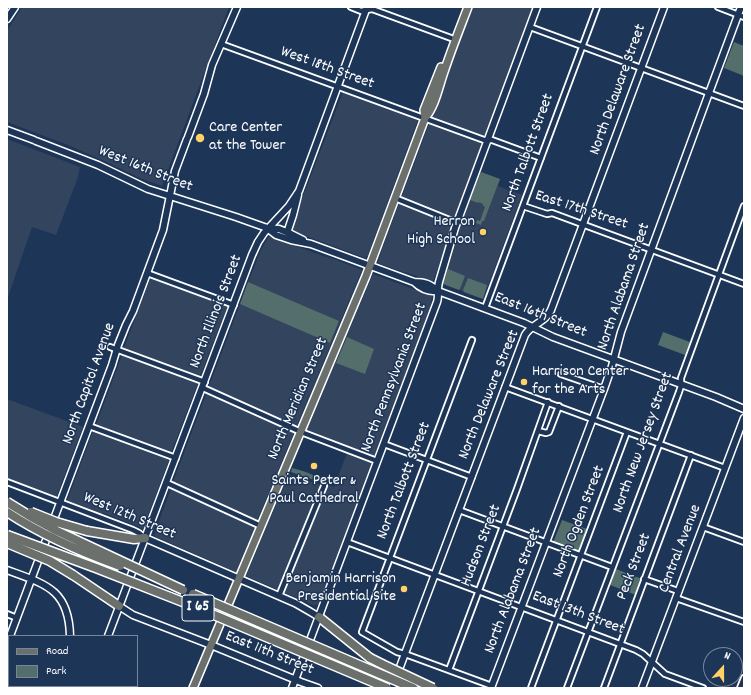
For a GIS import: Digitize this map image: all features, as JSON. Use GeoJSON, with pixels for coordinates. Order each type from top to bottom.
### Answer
{"type":"FeatureCollection","features":[{"type":"Feature","properties":{"kind":"highway"},"geometry":{"type":"LineString","coordinates":[[7,501],[50,520],[87,531],[134,539],[145,538]]}},
{"type":"Feature","properties":{"kind":"highway","name":"I 65"},"geometry":{"type":"LineString","coordinates":[[7,501],[17,509],[57,531],[183,590],[413,688]]}},
{"type":"Feature","properties":{"kind":"highway"},"geometry":{"type":"LineString","coordinates":[[7,512],[43,533],[66,544],[183,590]]}},
{"type":"Feature","properties":{"kind":"highway"},"geometry":{"type":"LineString","coordinates":[[7,518],[47,541],[171,597]]}},
{"type":"Feature","properties":{"kind":"highway","name":"I 65"},"geometry":{"type":"LineString","coordinates":[[7,535],[77,560],[171,597],[387,688]]}},
{"type":"Feature","properties":{"kind":"highway"},"geometry":{"type":"LineString","coordinates":[[7,543],[50,561],[119,606]]}},
{"type":"Feature","properties":{"kind":"highway"},"geometry":{"type":"LineString","coordinates":[[319,617],[370,658],[432,688]]}},
{"type":"Feature","properties":{"kind":"main road"},"geometry":{"type":"LineString","coordinates":[[7,18],[15,7]]}},
{"type":"Feature","properties":{"kind":"main road","name":"North Capitol Avenue"},"geometry":{"type":"LineString","coordinates":[[9,635],[32,579],[112,365],[113,348],[133,311],[165,226],[176,171],[212,65],[237,7]]}},
{"type":"Feature","properties":{"kind":"main road","name":"North Meridian Street"},"geometry":{"type":"LineString","coordinates":[[425,118],[424,110],[463,7]]}},
{"type":"Feature","properties":{"kind":"main road","name":"North Meridian Street"},"geometry":{"type":"LineString","coordinates":[[193,688],[370,266],[425,118],[430,112],[468,7]]}},
{"type":"Feature","properties":{"kind":"main road","name":"North Pennsylvania Street"},"geometry":{"type":"LineString","coordinates":[[292,688],[439,297],[439,282],[457,223],[537,7]]}},
{"type":"Feature","properties":{"kind":"main road","name":"North Delaware Street"},"geometry":{"type":"LineString","coordinates":[[392,688],[525,335],[550,313],[664,7]]}},
{"type":"Feature","properties":{"kind":"main road","name":"North Alabama Street"},"geometry":{"type":"LineString","coordinates":[[492,687],[604,389],[621,332],[708,93],[741,16],[741,7]]}},
{"type":"Feature","properties":{"kind":"main road","name":"North Illinois Street"},"geometry":{"type":"LineString","coordinates":[[108,635],[254,252],[267,228],[289,206],[299,191],[366,8]]}},
{"type":"Feature","properties":{"kind":"main road","name":"West 16th Street"},"geometry":{"type":"LineString","coordinates":[[7,130],[98,165],[145,188],[267,228],[279,229],[311,244],[370,266]]}},
{"type":"Feature","properties":{"kind":"main road"},"geometry":{"type":"LineString","coordinates":[[292,234],[288,232],[288,230],[299,191]]}},
{"type":"Feature","properties":{"kind":"main road","name":"West 16th Street"},"geometry":{"type":"LineString","coordinates":[[267,228],[276,235],[311,244]]}},
{"type":"Feature","properties":{"kind":"main road","name":"East 16th Street"},"geometry":{"type":"LineString","coordinates":[[370,266],[414,282],[422,282],[432,286],[438,291],[524,323],[554,337],[680,383],[744,409]]}},
{"type":"Feature","properties":{"kind":"main road","name":"Central Avenue"},"geometry":{"type":"LineString","coordinates":[[642,688],[744,418]]}},
{"type":"Feature","properties":{"kind":"main road","name":"West 12th Street"},"geometry":{"type":"LineString","coordinates":[[145,538],[299,605],[319,617]]}},
{"type":"Feature","properties":{"kind":"main road"},"geometry":{"type":"LineString","coordinates":[[7,570],[39,582],[56,594],[62,602],[68,616],[70,635]]}},
{"type":"Feature","properties":{"kind":"main road","name":"East 11th Street"},"geometry":{"type":"LineString","coordinates":[[119,606],[137,617],[318,688]]}},
{"type":"Feature","properties":{"kind":"street"},"geometry":{"type":"LineString","coordinates":[[351,7],[361,11],[366,8],[372,9],[451,38]]}},
{"type":"Feature","properties":{"kind":"street","name":"North Talbott Street"},"geometry":{"type":"LineString","coordinates":[[485,308],[597,7]]}},
{"type":"Feature","properties":{"kind":"street"},"geometry":{"type":"LineString","coordinates":[[718,7],[741,16]]}},
{"type":"Feature","properties":{"kind":"street"},"geometry":{"type":"LineString","coordinates":[[530,27],[744,106]]}},
{"type":"Feature","properties":{"kind":"street","name":"West 18th Street"},"geometry":{"type":"LineString","coordinates":[[221,44],[483,140],[492,140],[541,158]]}},
{"type":"Feature","properties":{"kind":"street"},"geometry":{"type":"LineString","coordinates":[[395,198],[457,223]]}},
{"type":"Feature","properties":{"kind":"street","name":"East 17th Street"},"geometry":{"type":"LineString","coordinates":[[523,206],[547,214],[552,212],[744,284]]}},
{"type":"Feature","properties":{"kind":"street","name":"North New Jersey Street"},"geometry":{"type":"LineString","coordinates":[[567,688],[680,389],[681,378],[744,206]]}},
{"type":"Feature","properties":{"kind":"street"},"geometry":{"type":"LineString","coordinates":[[147,273],[234,305]]}},
{"type":"Feature","properties":{"kind":"street","name":"North Talbott Street"},"geometry":{"type":"LineString","coordinates":[[405,654],[396,652],[362,632],[472,340]]}},
{"type":"Feature","properties":{"kind":"street"},"geometry":{"type":"LineString","coordinates":[[113,348],[204,385],[301,432],[378,461]]}},
{"type":"Feature","properties":{"kind":"street"},"geometry":{"type":"LineString","coordinates":[[561,374],[604,389]]}},
{"type":"Feature","properties":{"kind":"street"},"geometry":{"type":"LineString","coordinates":[[506,387],[725,468]]}},
{"type":"Feature","properties":{"kind":"street","name":"Hudson Street"},"geometry":{"type":"LineString","coordinates":[[449,670],[548,402]]}},
{"type":"Feature","properties":{"kind":"street"},"geometry":{"type":"LineString","coordinates":[[538,431],[546,433],[549,432],[559,406]]}},
{"type":"Feature","properties":{"kind":"street"},"geometry":{"type":"LineString","coordinates":[[89,426],[176,458]]}},
{"type":"Feature","properties":{"kind":"street","name":"North Ogden Street"},"geometry":{"type":"LineString","coordinates":[[531,688],[628,432]]}},
{"type":"Feature","properties":{"kind":"street"},"geometry":{"type":"LineString","coordinates":[[384,444],[472,477]]}},
{"type":"Feature","properties":{"kind":"street","name":"Peck Street"},"geometry":{"type":"LineString","coordinates":[[604,688],[692,455]]}},
{"type":"Feature","properties":{"kind":"street","name":"West 12th Street"},"geometry":{"type":"LineString","coordinates":[[7,482],[133,530],[145,538]]}},
{"type":"Feature","properties":{"kind":"street"},"geometry":{"type":"LineString","coordinates":[[167,483],[261,526]]}},
{"type":"Feature","properties":{"kind":"street"},"geometry":{"type":"LineString","coordinates":[[279,596],[324,486]]}},
{"type":"Feature","properties":{"kind":"street"},"geometry":{"type":"LineString","coordinates":[[459,510],[612,567]]}},
{"type":"Feature","properties":{"kind":"street"},"geometry":{"type":"LineString","coordinates":[[703,527],[744,542]]}},
{"type":"Feature","properties":{"kind":"street","name":"East 13th Street"},"geometry":{"type":"LineString","coordinates":[[347,542],[638,651],[667,675],[703,688]]}},
{"type":"Feature","properties":{"kind":"street"},"geometry":{"type":"LineString","coordinates":[[644,579],[677,595],[744,622]]}},
{"type":"Feature","properties":{"kind":"street"},"geometry":{"type":"LineString","coordinates":[[7,614],[17,618]]}},
{"type":"Feature","properties":{"kind":"street"},"geometry":{"type":"LineString","coordinates":[[405,654],[492,687]]}},
{"type":"Feature","properties":{"kind":"street"},"geometry":{"type":"LineString","coordinates":[[740,688],[744,678]]}},
{"type":"Feature","properties":{"kind":"shaded area"},"geometry":{"type":"Polygon","coordinates":[[[22,7],[229,7],[162,186],[142,179],[68,145],[7,122],[7,31],[22,7]]]}},
{"type":"Feature","properties":{"kind":"shaded area"},"geometry":{"type":"Polygon","coordinates":[[[472,7],[533,7],[485,137],[431,118],[472,7]]]}},
{"type":"Feature","properties":{"kind":"shaded area"},"geometry":{"type":"Polygon","coordinates":[[[343,92],[418,120],[368,255],[365,258],[290,230],[343,92]]]}},
{"type":"Feature","properties":{"kind":"shaded area"},"geometry":{"type":"Polygon","coordinates":[[[429,124],[482,143],[433,282],[378,262],[429,124]]]}},
{"type":"Feature","properties":{"kind":"shaded area"},"geometry":{"type":"Polygon","coordinates":[[[7,139],[80,167],[78,177],[56,235],[32,227],[7,300],[7,139]]]}},
{"type":"Feature","properties":{"kind":"shaded area","name":"Herron High School"},"geometry":{"type":"Polygon","coordinates":[[[481,172],[500,179],[498,186],[522,195],[483,299],[443,284],[460,228],[481,172]]]}},
{"type":"Feature","properties":{"kind":"shaded area"},"geometry":{"type":"Polygon","coordinates":[[[269,236],[362,270],[257,521],[173,482],[249,280],[261,250],[269,236]]]}},
{"type":"Feature","properties":{"kind":"shaded area"},"geometry":{"type":"Polygon","coordinates":[[[373,274],[432,296],[430,308],[374,456],[307,430],[373,274]]]}},
{"type":"Feature","properties":{"kind":"shaded area"},"geometry":{"type":"Polygon","coordinates":[[[151,277],[227,307],[200,377],[124,348],[151,277]]]}},
{"type":"Feature","properties":{"kind":"shaded area"},"geometry":{"type":"Polygon","coordinates":[[[122,355],[198,383],[171,453],[96,425],[122,355]]]}},
{"type":"Feature","properties":{"kind":"shaded area"},"geometry":{"type":"Polygon","coordinates":[[[7,399],[83,427],[56,498],[7,480],[7,399]]]}},
{"type":"Feature","properties":{"kind":"shaded area"},"geometry":{"type":"Polygon","coordinates":[[[93,431],[169,460],[143,529],[106,514],[100,514],[67,501],[93,431]]]}},
{"type":"Feature","properties":{"kind":"shaded area"},"geometry":{"type":"Polygon","coordinates":[[[347,453],[372,462],[318,605],[313,605],[246,576],[289,474],[324,486],[329,485],[334,487],[347,453]]]}},
{"type":"Feature","properties":{"kind":"shaded area"},"geometry":{"type":"Polygon","coordinates":[[[171,488],[255,526],[236,572],[154,535],[171,488]]]}},
{"type":"Feature","properties":{"kind":"green space"},"geometry":{"type":"Polygon","coordinates":[[[734,42],[744,46],[744,76],[724,68],[734,42]]]}},
{"type":"Feature","properties":{"kind":"green space"},"geometry":{"type":"Polygon","coordinates":[[[481,172],[500,179],[484,221],[482,221],[481,225],[476,223],[477,220],[480,221],[485,207],[483,204],[470,200],[481,172]]]}},
{"type":"Feature","properties":{"kind":"green space"},"geometry":{"type":"Polygon","coordinates":[[[448,269],[465,276],[459,290],[443,284],[448,269]]]}},
{"type":"Feature","properties":{"kind":"green space"},"geometry":{"type":"Polygon","coordinates":[[[468,278],[487,285],[483,299],[464,292],[463,290],[468,278]]]}},
{"type":"Feature","properties":{"kind":"green space"},"geometry":{"type":"Polygon","coordinates":[[[248,282],[339,321],[330,343],[240,304],[248,282]]]}},
{"type":"Feature","properties":{"kind":"green space"},"geometry":{"type":"Polygon","coordinates":[[[663,332],[690,342],[685,355],[658,345],[663,332]]]}},
{"type":"Feature","properties":{"kind":"green space"},"geometry":{"type":"Polygon","coordinates":[[[347,337],[374,349],[365,374],[336,363],[347,337]]]}},
{"type":"Feature","properties":{"kind":"green space"},"geometry":{"type":"Polygon","coordinates":[[[292,468],[315,476],[314,480],[291,472],[292,468]]]}},
{"type":"Feature","properties":{"kind":"green space"},"geometry":{"type":"Polygon","coordinates":[[[562,520],[587,529],[578,552],[553,543],[562,520]]]}},
{"type":"Feature","properties":{"kind":"green space"},"geometry":{"type":"Polygon","coordinates":[[[616,569],[642,579],[636,595],[610,585],[616,569]]]}},
{"type":"Feature","properties":{"kind":"place","name":"Care Center at the Tower"},"geometry":{"type":"Point","coordinates":[200,138]}},
{"type":"Feature","properties":{"kind":"place","name":"Herron High School"},"geometry":{"type":"Point","coordinates":[483,232]}},
{"type":"Feature","properties":{"kind":"place","name":"Harrison Center for the Arts"},"geometry":{"type":"Point","coordinates":[524,382]}},
{"type":"Feature","properties":{"kind":"place","name":"Saints Peter & Paul Cathedral"},"geometry":{"type":"Point","coordinates":[314,466]}},
{"type":"Feature","properties":{"kind":"place","name":"Benjamin Harrison Presidential Site"},"geometry":{"type":"Point","coordinates":[404,589]}}]}
